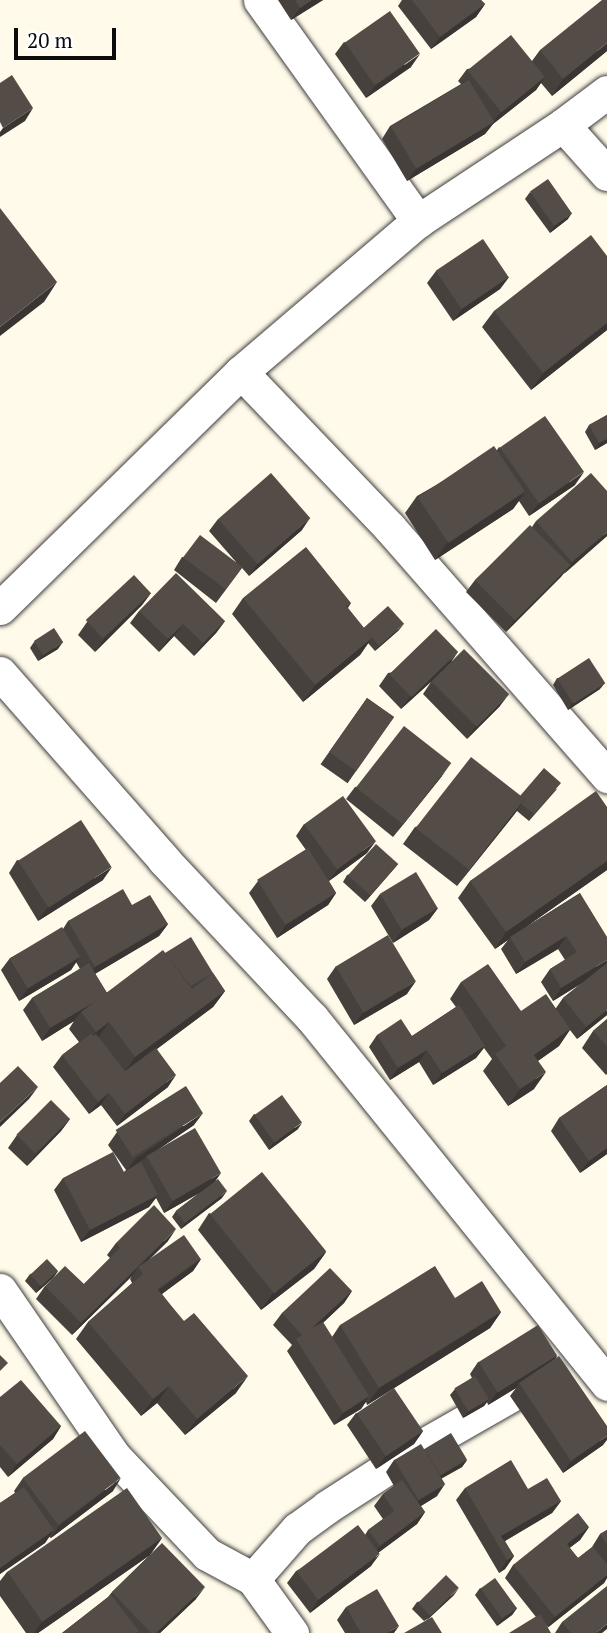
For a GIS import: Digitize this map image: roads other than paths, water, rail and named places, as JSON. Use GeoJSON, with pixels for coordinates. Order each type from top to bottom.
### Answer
{"type":"FeatureCollection","features":[{"type":"Feature","properties":{"kind":"street"},"geometry":{"type":"LineString","coordinates":[[260,0],[418,221]]}},
{"type":"Feature","properties":{"kind":"street"},"geometry":{"type":"LineString","coordinates":[[0,608],[241,372],[418,221],[563,125],[607,92]]}},
{"type":"Feature","properties":{"kind":"street"},"geometry":{"type":"LineString","coordinates":[[563,125],[607,174]]}},
{"type":"Feature","properties":{"kind":"street"},"geometry":{"type":"LineString","coordinates":[[241,372],[390,528],[607,776]]}},
{"type":"Feature","properties":{"kind":"street"},"geometry":{"type":"LineString","coordinates":[[0,673],[164,860],[312,1018],[585,1353],[607,1384]]}},
{"type":"Feature","properties":{"kind":"street"},"geometry":{"type":"LineString","coordinates":[[0,1290],[114,1456],[207,1554],[253,1578],[292,1633]]}},
{"type":"Feature","properties":{"kind":"street"},"geometry":{"type":"LineString","coordinates":[[253,1578],[297,1529],[327,1507],[415,1450],[585,1353]]}}]}
